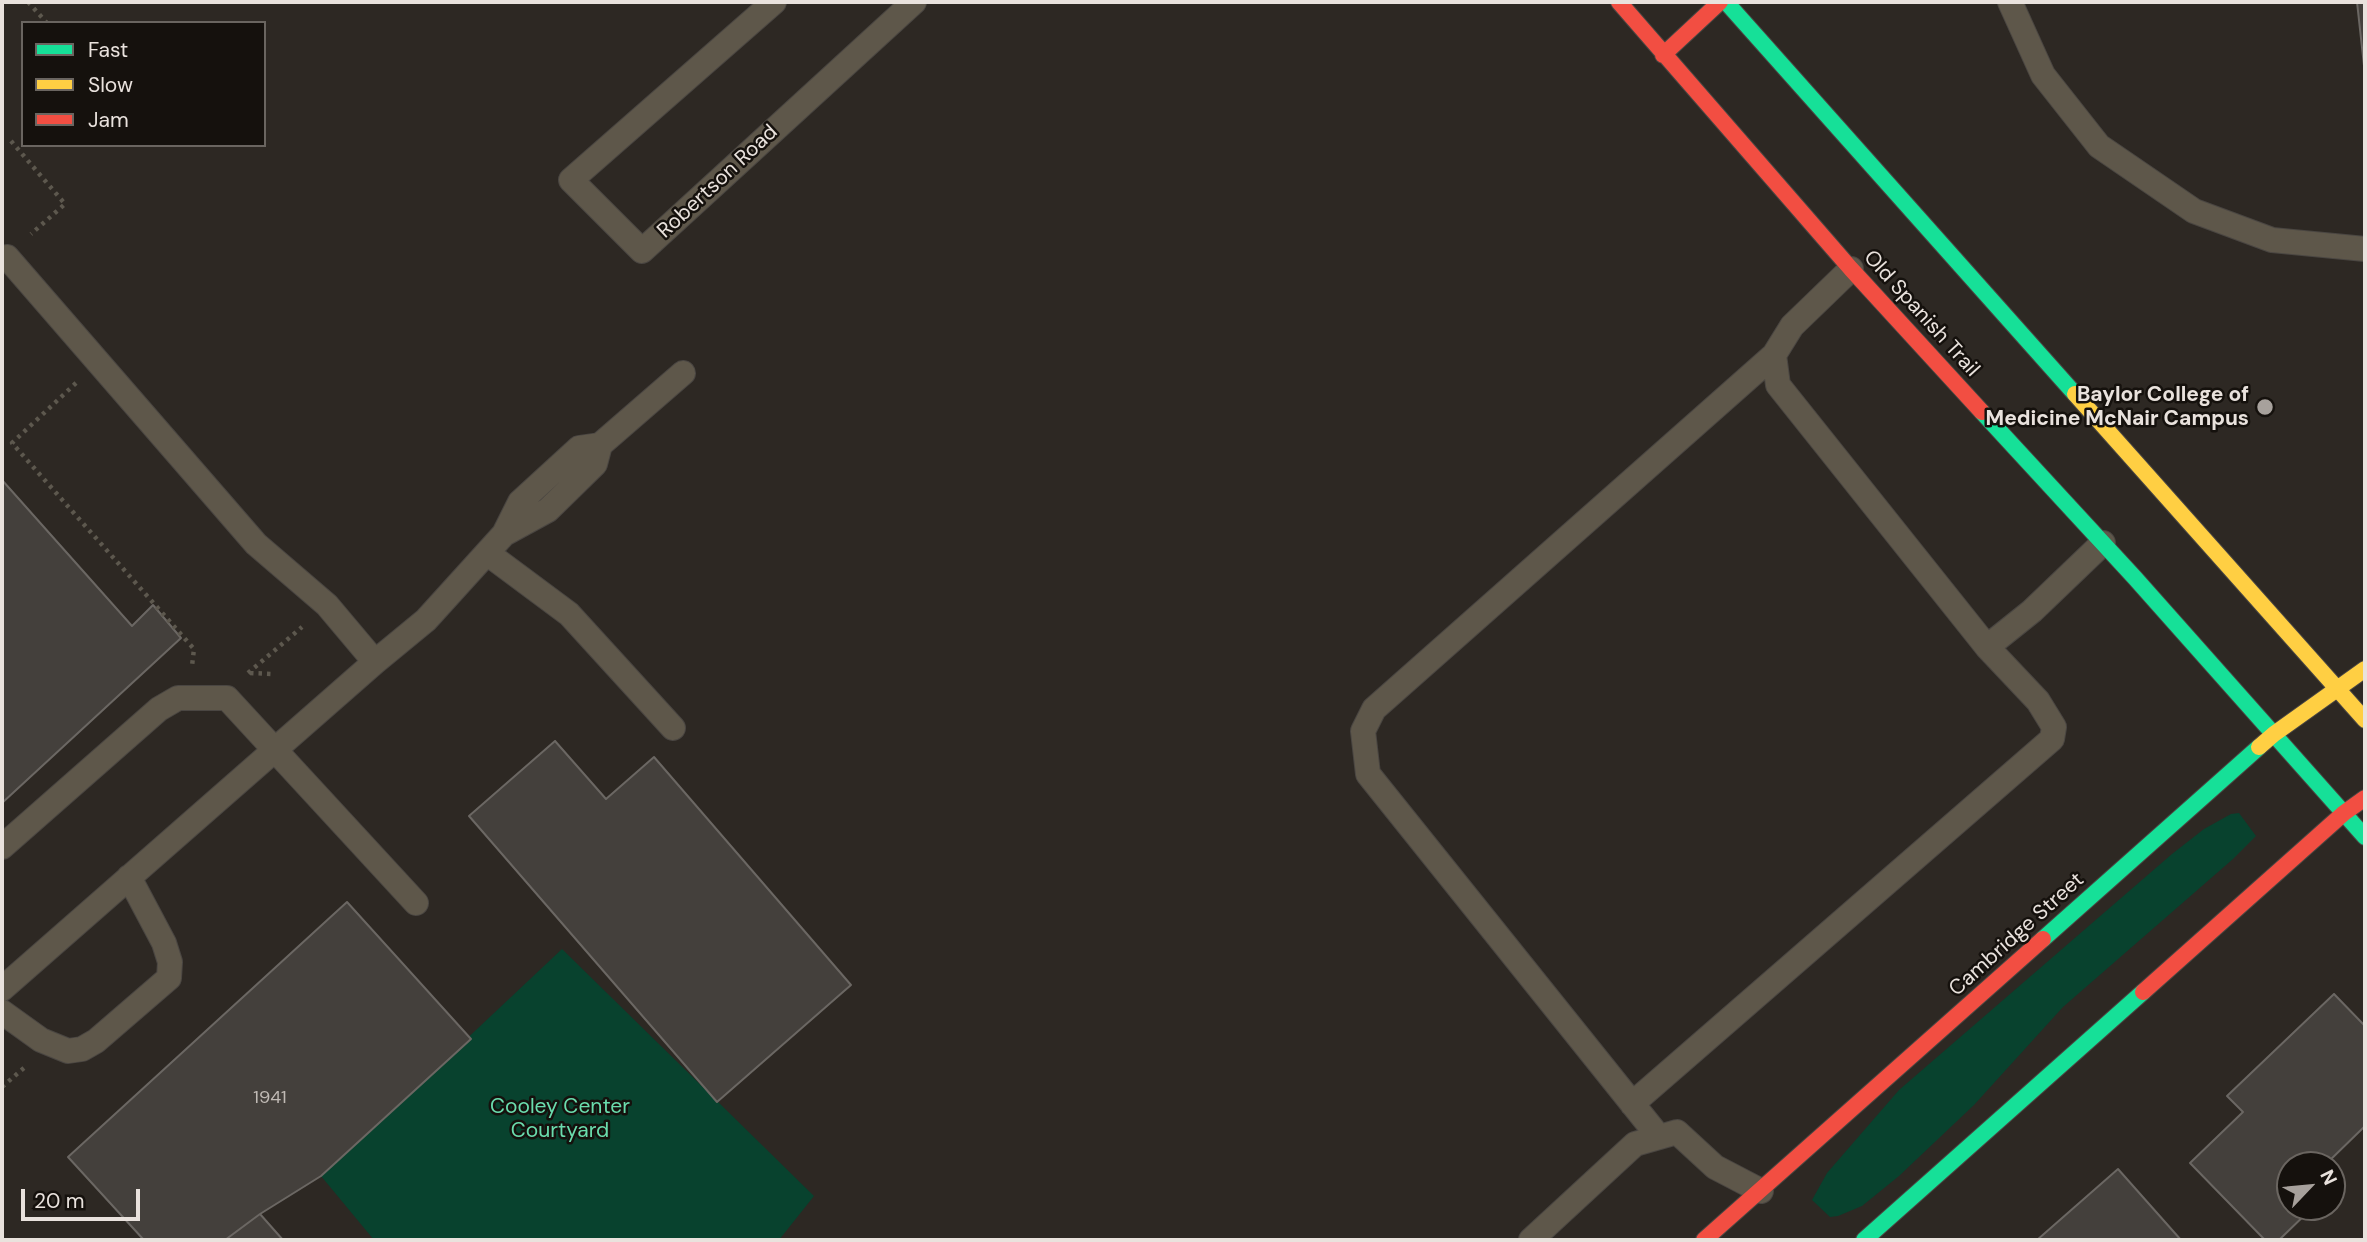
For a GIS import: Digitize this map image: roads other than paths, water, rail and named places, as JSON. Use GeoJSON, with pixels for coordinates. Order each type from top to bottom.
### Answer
{"type":"FeatureCollection","features":[{"type":"Feature","properties":{"kind":"main road","name":"Old Spanish Trail"},"geometry":{"type":"LineString","coordinates":[[1619,2],[1851,269],[2103,543],[2365,837]]}},
{"type":"Feature","properties":{"kind":"main road"},"geometry":{"type":"LineString","coordinates":[[1663,55],[1720,2]]}},
{"type":"Feature","properties":{"kind":"main road"},"geometry":{"type":"LineString","coordinates":[[1726,2],[2365,720]]}},
{"type":"Feature","properties":{"kind":"main road","name":"Cambridge Street"},"geometry":{"type":"LineString","coordinates":[[1704,1240],[2274,734],[2365,669]]}},
{"type":"Feature","properties":{"kind":"main road"},"geometry":{"type":"LineString","coordinates":[[1864,1240],[2344,813],[2365,798]]}},
{"type":"Feature","properties":{"kind":"lane","name":"Robertson Road"},"geometry":{"type":"LineString","coordinates":[[774,2],[571,180],[642,251],[914,2]]}},
{"type":"Feature","properties":{"kind":"lane"},"geometry":{"type":"LineString","coordinates":[[2010,2],[2043,75],[2099,146],[2194,211],[2272,240],[2365,249]]}},
{"type":"Feature","properties":{"kind":"lane"},"geometry":{"type":"LineString","coordinates":[[7,257],[256,544],[327,605],[375,662]]}},
{"type":"Feature","properties":{"kind":"lane"},"geometry":{"type":"LineString","coordinates":[[1659,1138],[1368,774],[1363,731],[1374,709],[1774,355],[1792,326],[1851,269]]}},
{"type":"Feature","properties":{"kind":"lane"},"geometry":{"type":"LineString","coordinates":[[1632,1104],[2052,739],[2054,727],[2038,701],[1987,647],[1778,386],[1774,355]]}},
{"type":"Feature","properties":{"kind":"lane"},"geometry":{"type":"LineString","coordinates":[[2,989],[426,620],[504,534],[548,510],[595,464],[600,445],[683,373]]}},
{"type":"Feature","properties":{"kind":"lane"},"geometry":{"type":"LineString","coordinates":[[1987,647],[2032,611],[2103,543]]}},
{"type":"Feature","properties":{"kind":"lane"},"geometry":{"type":"LineString","coordinates":[[486,553],[569,614],[673,728]]}},
{"type":"Feature","properties":{"kind":"lane"},"geometry":{"type":"LineString","coordinates":[[2,847],[159,709],[178,698],[227,698],[416,903]]}},
{"type":"Feature","properties":{"kind":"lane"},"geometry":{"type":"LineString","coordinates":[[2,1012],[41,1040],[68,1051],[82,1049],[96,1041],[169,978],[170,962],[164,943],[129,877]]}},
{"type":"Feature","properties":{"kind":"lane"},"geometry":{"type":"LineString","coordinates":[[1531,1240],[1635,1144],[1677,1132],[1715,1167],[1761,1191]]}},
{"type":"Feature","properties":{"kind":"place","name":"Baylor College of Medicine McNair Campus"},"geometry":{"type":"Point","coordinates":[2265,407]}},
{"type":"Feature","properties":{"kind":"park label","name":"Cooley Center Courtyard"},"geometry":{"type":"Point","coordinates":[560,1119]}}]}
